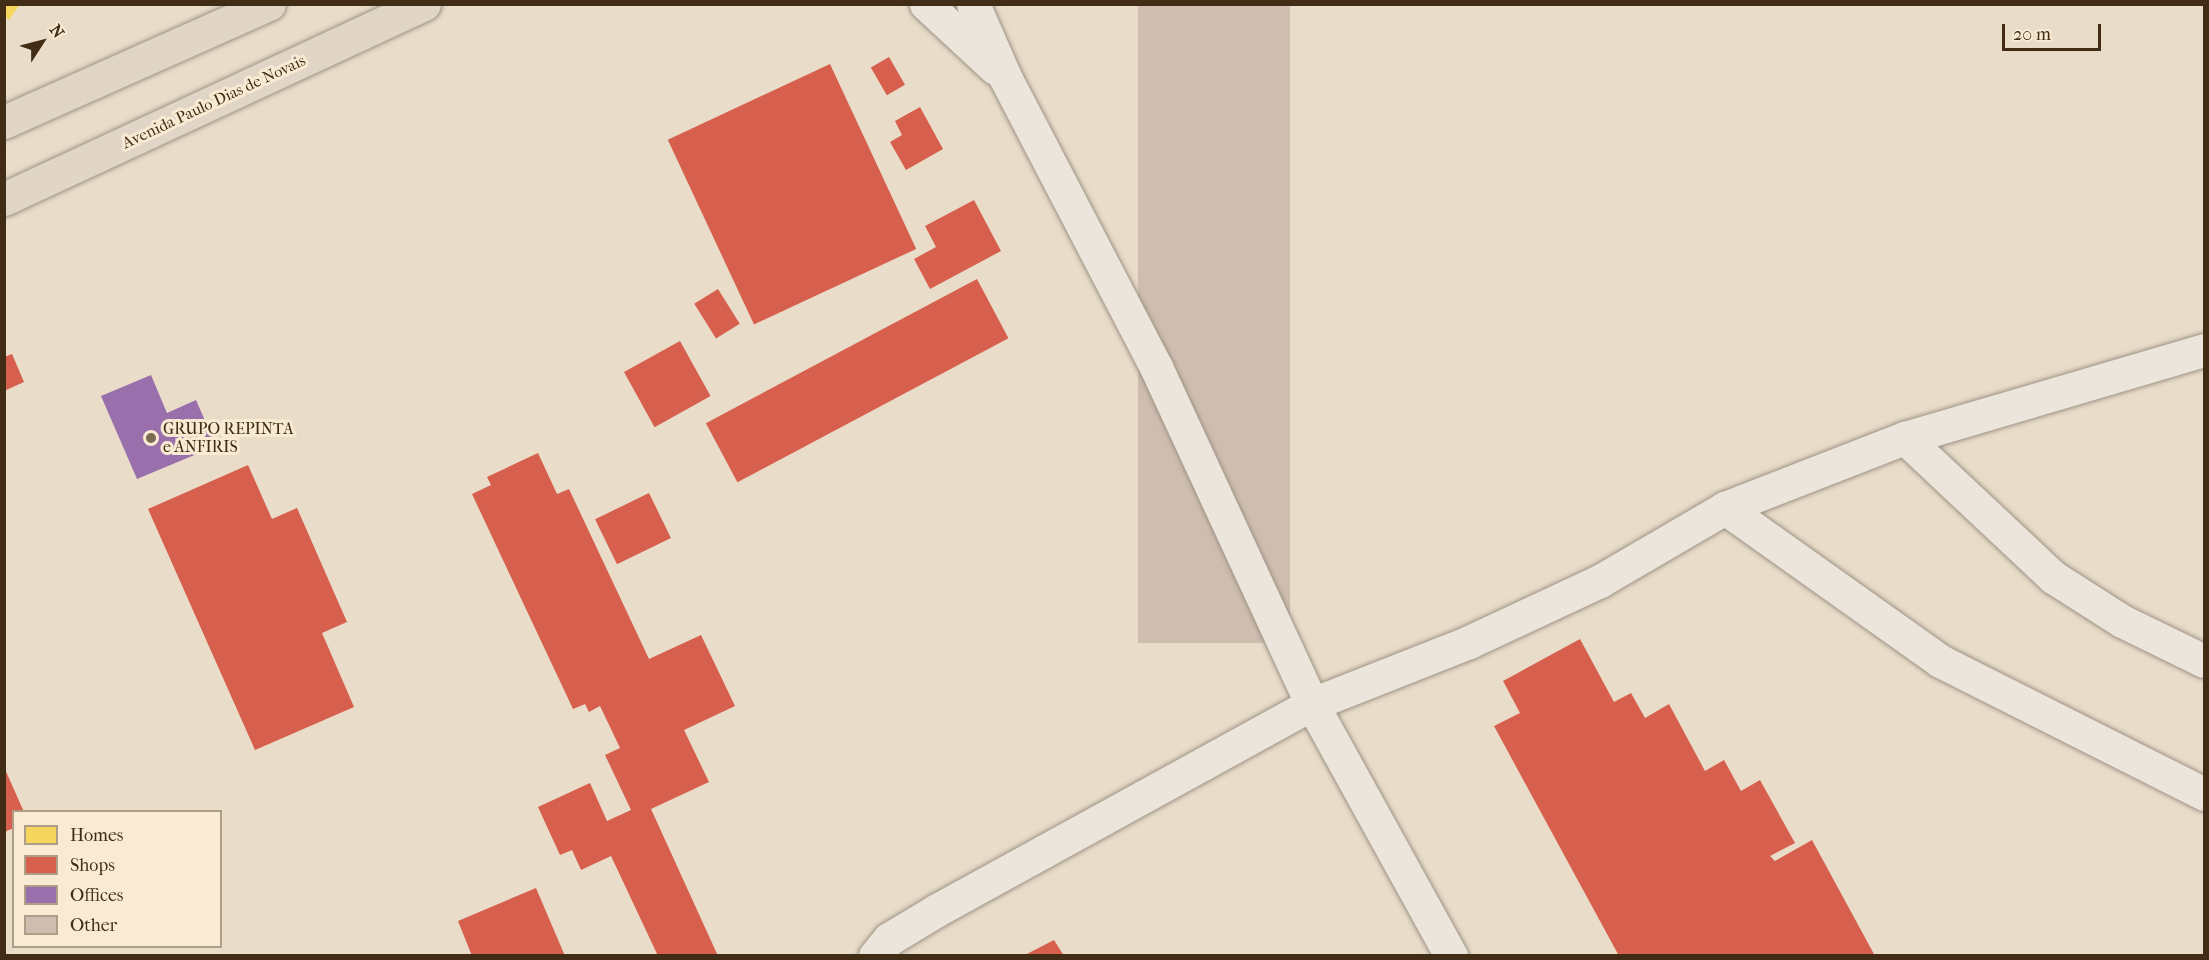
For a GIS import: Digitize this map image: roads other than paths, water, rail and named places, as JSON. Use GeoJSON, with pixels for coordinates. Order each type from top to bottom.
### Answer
{"type":"FeatureCollection","features":[{"type":"Feature","properties":{"kind":"main road"},"geometry":{"type":"LineString","coordinates":[[4,122],[269,4]]}},
{"type":"Feature","properties":{"kind":"main road","name":"Avenida Paulo Dias de Novais"},"geometry":{"type":"LineString","coordinates":[[4,199],[424,4]]}},
{"type":"Feature","properties":{"kind":"street"},"geometry":{"type":"LineString","coordinates":[[926,4],[1005,77]]}},
{"type":"Feature","properties":{"kind":"street"},"geometry":{"type":"LineString","coordinates":[[973,4],[1005,77],[1156,367],[1312,704],[1448,954]]}},
{"type":"Feature","properties":{"kind":"street"},"geometry":{"type":"LineString","coordinates":[[875,956],[889,939],[937,910],[1312,704],[1469,642],[1600,581],[1725,508],[1905,438],[2205,350]]}},
{"type":"Feature","properties":{"kind":"street"},"geometry":{"type":"LineString","coordinates":[[1905,438],[2053,577],[2122,621],[2205,662]]}},
{"type":"Feature","properties":{"kind":"street"},"geometry":{"type":"LineString","coordinates":[[1725,508],[1940,661],[2205,794]]}},
{"type":"Feature","properties":{"kind":"place","name":"GRUPO REPINTA e ANFIRIS"},"geometry":{"type":"Point","coordinates":[151,438]}}]}
